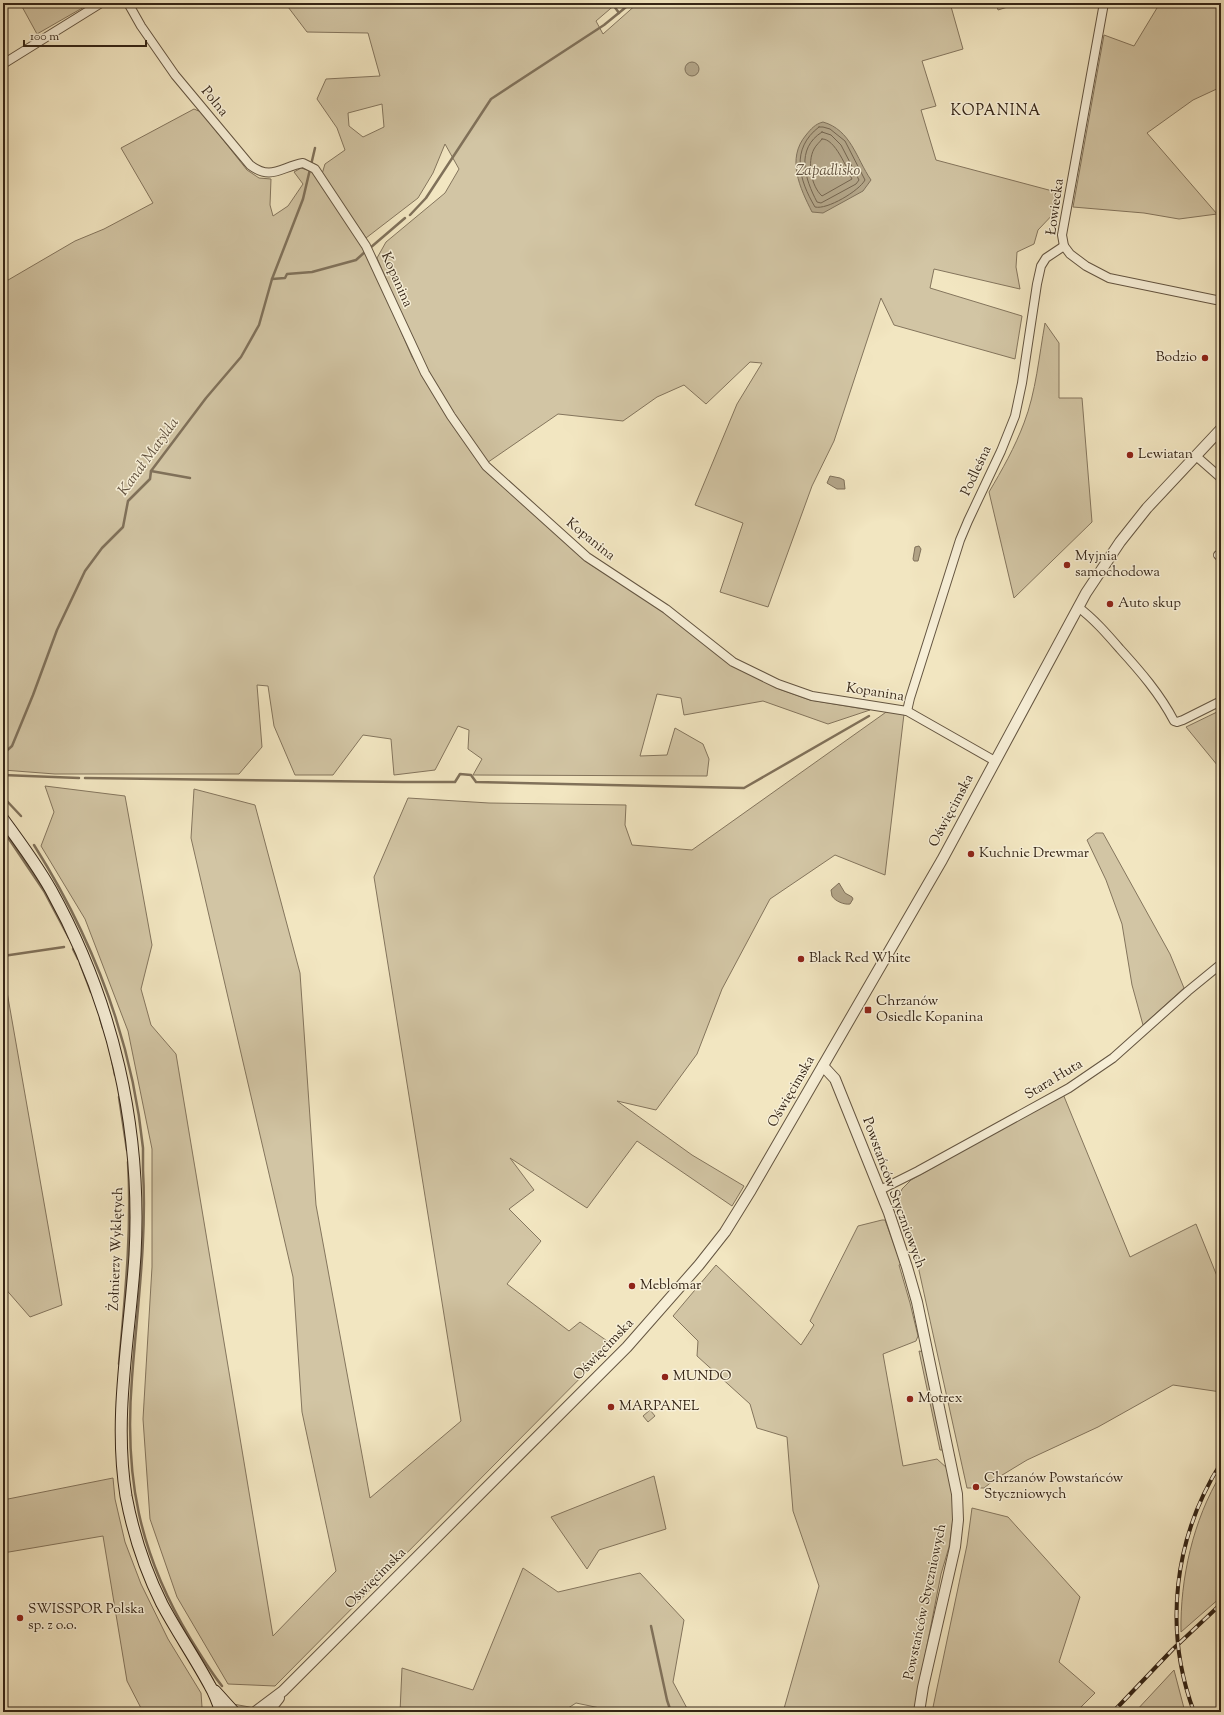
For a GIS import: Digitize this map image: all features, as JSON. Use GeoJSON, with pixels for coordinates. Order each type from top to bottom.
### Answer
{"type":"FeatureCollection","features":[{"type":"Feature","properties":{"kind":"main road","name":"Żołnierzy Wyklętych"},"geometry":{"type":"LineString","coordinates":[[3,819],[50,888],[70,926],[96,987],[114,1045],[129,1116],[135,1185],[135,1253],[123,1384],[121,1430],[122,1459],[127,1497],[138,1542],[151,1580],[178,1632],[212,1688],[221,1712]]}},
{"type":"Feature","properties":{"kind":"main road","name":"Żołnierzy Wyklętych"},"geometry":{"type":"LineString","coordinates":[[212,1688],[234,1712]]}},
{"type":"Feature","properties":{"kind":"street"},"geometry":{"type":"LineString","coordinates":[[3,64],[101,3]]}},
{"type":"Feature","properties":{"kind":"street","name":"Polna"},"geometry":{"type":"LineString","coordinates":[[128,3],[140,26],[175,75],[250,165],[262,172],[270,172],[298,164],[307,164],[315,169]]}},
{"type":"Feature","properties":{"kind":"street","name":"Łowiecka"},"geometry":{"type":"LineString","coordinates":[[1104,3],[1062,235],[1064,246],[1070,254],[1086,266],[1109,278],[1221,301]]}},
{"type":"Feature","properties":{"kind":"street","name":"Kopanina"},"geometry":{"type":"LineString","coordinates":[[315,169],[366,246],[425,373],[451,416],[486,466],[587,557],[666,609],[733,662],[778,684],[812,696],[907,711],[995,761]]}},
{"type":"Feature","properties":{"kind":"street","name":"Podleśna"},"geometry":{"type":"LineString","coordinates":[[907,711],[960,540],[1010,431],[1015,416],[1022,383],[1039,271],[1046,258],[1064,246]]}},
{"type":"Feature","properties":{"kind":"street","name":"Oświęcimska"},"geometry":{"type":"LineString","coordinates":[[255,1712],[283,1690],[608,1366],[669,1300],[724,1232],[751,1190],[942,860],[1078,607],[1104,564],[1147,508],[1221,429]]}},
{"type":"Feature","properties":{"kind":"street"},"geometry":{"type":"LineString","coordinates":[[1196,456],[1221,478]]}},
{"type":"Feature","properties":{"kind":"street"},"geometry":{"type":"LineString","coordinates":[[1078,607],[1100,625],[1140,671],[1162,701],[1174,721],[1177,722],[1183,720],[1221,701]]}},
{"type":"Feature","properties":{"kind":"street","name":"Stara Huta"},"geometry":{"type":"LineString","coordinates":[[880,1190],[931,1164],[1069,1088],[1113,1058],[1188,991],[1221,964]]}},
{"type":"Feature","properties":{"kind":"street","name":"Powstańców Styczniowych"},"geometry":{"type":"LineString","coordinates":[[823,1066],[835,1079],[880,1190],[905,1260],[917,1302],[957,1494],[958,1520],[955,1547],[922,1687],[919,1712]]}},
{"type":"Feature","properties":{"kind":"street","name":"Oświęcimska"},"geometry":{"type":"LineString","coordinates":[[268,1712],[279,1699],[283,1690]]}},
{"type":"Feature","properties":{"kind":"shaded area"},"geometry":{"type":"Polygon","coordinates":[[[20,3],[91,3],[37,34],[20,3]]]}},
{"type":"Feature","properties":{"kind":"shaded area"},"geometry":{"type":"Polygon","coordinates":[[[285,3],[617,3],[596,21],[603,34],[638,3],[950,3],[963,49],[922,61],[936,106],[921,110],[936,160],[1060,193],[1058,209],[1038,230],[1034,244],[1017,252],[1016,267],[1020,289],[934,269],[930,288],[1022,316],[1015,359],[894,325],[881,298],[834,441],[812,486],[768,607],[720,592],[743,523],[695,505],[737,404],[762,363],[750,362],[706,404],[684,385],[657,397],[623,421],[558,414],[481,467],[588,563],[661,609],[755,676],[779,689],[810,700],[870,710],[828,724],[763,701],[684,715],[681,698],[657,694],[640,756],[667,755],[675,728],[703,744],[709,759],[707,776],[473,775],[482,759],[468,749],[469,730],[458,726],[435,770],[394,775],[391,739],[363,735],[333,775],[295,775],[274,726],[268,686],[257,685],[262,747],[239,774],[55,774],[3,770],[3,283],[75,241],[104,229],[153,203],[121,148],[194,109],[201,112],[247,170],[259,178],[271,179],[270,205],[273,216],[288,206],[303,184],[294,172],[301,168],[314,172],[352,229],[370,260],[412,357],[441,406],[377,258],[386,242],[445,193],[459,169],[445,144],[433,173],[418,198],[366,238],[322,174],[325,164],[345,150],[337,128],[317,99],[326,79],[380,76],[368,33],[307,32],[285,3]],[[382,104],[348,113],[349,126],[363,137],[384,127],[382,104]]]}},
{"type":"Feature","properties":{"kind":"shaded area"},"geometry":{"type":"Polygon","coordinates":[[[996,3],[1013,3],[1014,5],[998,10],[996,3]]]}},
{"type":"Feature","properties":{"kind":"shaded area"},"geometry":{"type":"Polygon","coordinates":[[[1160,3],[1221,3],[1221,87],[1193,100],[1147,133],[1217,214],[1179,219],[1144,213],[1073,207],[1104,35],[1134,46],[1160,3]]]}},
{"type":"Feature","properties":{"kind":"shaded area"},"geometry":{"type":"Polygon","coordinates":[[[1045,323],[1059,343],[1059,398],[1082,398],[1092,522],[1014,598],[989,492],[1012,450],[1032,399],[1045,323]]]}},
{"type":"Feature","properties":{"kind":"shaded area"},"geometry":{"type":"Polygon","coordinates":[[[889,710],[904,714],[885,875],[835,855],[770,899],[722,989],[697,1054],[656,1110],[617,1101],[692,1155],[744,1186],[732,1206],[637,1141],[587,1208],[510,1158],[534,1190],[509,1209],[541,1241],[507,1284],[569,1331],[580,1322],[613,1345],[275,1686],[228,1684],[177,1597],[150,1519],[143,1419],[152,1267],[152,1149],[128,1031],[85,919],[41,846],[54,812],[45,786],[125,796],[152,945],[141,989],[151,1025],[176,1054],[273,1636],[336,1571],[302,1412],[293,1277],[191,838],[194,789],[255,805],[300,973],[316,1205],[370,1498],[461,1421],[374,877],[408,798],[489,803],[626,805],[625,825],[632,845],[692,850],[889,710]]]}},
{"type":"Feature","properties":{"kind":"shaded area"},"geometry":{"type":"Polygon","coordinates":[[[1217,712],[1221,720],[1221,764],[1218,766],[1186,727],[1217,712]]]}},
{"type":"Feature","properties":{"kind":"shaded area"},"geometry":{"type":"Polygon","coordinates":[[[1096,833],[1103,833],[1170,954],[1184,988],[1143,1025],[1132,985],[1122,924],[1106,880],[1087,840],[1096,833]]]}},
{"type":"Feature","properties":{"kind":"shaded area"},"geometry":{"type":"Polygon","coordinates":[[[3,969],[62,1305],[30,1317],[3,1286],[3,969]]]}},
{"type":"Feature","properties":{"kind":"shaded area"},"geometry":{"type":"Polygon","coordinates":[[[1063,1094],[1130,1257],[1196,1224],[1221,1286],[1221,1392],[1173,1385],[1098,1427],[1027,1460],[994,1480],[984,1488],[967,1488],[918,1266],[899,1198],[902,1189],[911,1180],[1063,1094]]]}},
{"type":"Feature","properties":{"kind":"shaded area"},"geometry":{"type":"Polygon","coordinates":[[[885,1220],[901,1264],[899,1265],[918,1336],[916,1341],[883,1354],[903,1466],[937,1459],[948,1469],[953,1500],[953,1519],[949,1547],[941,1574],[914,1712],[783,1712],[819,1586],[793,1511],[787,1437],[757,1428],[750,1404],[697,1356],[698,1341],[673,1316],[716,1265],[801,1345],[814,1325],[810,1321],[858,1226],[885,1220]]]}},
{"type":"Feature","properties":{"kind":"shaded area"},"geometry":{"type":"Polygon","coordinates":[[[919,1351],[925,1352],[945,1449],[943,1450],[940,1450],[919,1351]]]}},
{"type":"Feature","properties":{"kind":"shaded area"},"geometry":{"type":"Polygon","coordinates":[[[650,1410],[655,1416],[648,1422],[643,1416],[650,1410]]]}},
{"type":"Feature","properties":{"kind":"shaded area"},"geometry":{"type":"Polygon","coordinates":[[[1221,1474],[1221,1597],[1181,1632],[1183,1591],[1190,1550],[1203,1511],[1221,1474]]]}},
{"type":"Feature","properties":{"kind":"shaded area"},"geometry":{"type":"Polygon","coordinates":[[[654,1476],[666,1529],[599,1550],[587,1569],[551,1517],[654,1476]]]}},
{"type":"Feature","properties":{"kind":"shaded area"},"geometry":{"type":"Polygon","coordinates":[[[113,1478],[115,1499],[125,1542],[141,1584],[168,1639],[201,1693],[202,1707],[208,1712],[143,1712],[127,1681],[103,1536],[3,1553],[3,1500],[113,1478]]]}},
{"type":"Feature","properties":{"kind":"shaded area"},"geometry":{"type":"Polygon","coordinates":[[[972,1508],[1008,1517],[1080,1597],[1059,1662],[1095,1693],[1076,1712],[932,1712],[967,1545],[972,1508]]]}},
{"type":"Feature","properties":{"kind":"shaded area"},"geometry":{"type":"Polygon","coordinates":[[[523,1568],[558,1592],[640,1573],[684,1620],[673,1682],[689,1712],[619,1712],[576,1703],[562,1712],[400,1712],[402,1668],[473,1690],[523,1568]]]}},
{"type":"Feature","properties":{"kind":"shaded area"},"geometry":{"type":"Polygon","coordinates":[[[1174,1670],[1185,1712],[1135,1712],[1174,1670]]]}},
{"type":"Feature","properties":{"kind":"shaded area"},"geometry":{"type":"Polygon","coordinates":[[[233,1704],[255,1708],[247,1712],[238,1709],[233,1704]]]}},
{"type":"Feature","properties":{"kind":"water"},"geometry":{"type":"Polygon","coordinates":[[[692,62],[697,64],[699,69],[697,74],[692,76],[687,74],[685,69],[687,64],[692,62]]]}},
{"type":"Feature","properties":{"kind":"water","name":"Zapadlisko"},"geometry":{"type":"Polygon","coordinates":[[[823,122],[840,131],[847,138],[871,180],[863,191],[823,213],[812,212],[803,193],[797,174],[796,164],[800,144],[815,125],[823,122]]]}},
{"type":"Feature","properties":{"kind":"water"},"geometry":{"type":"Polygon","coordinates":[[[830,476],[844,480],[845,489],[837,489],[827,483],[830,476]]]}},
{"type":"Feature","properties":{"kind":"water"},"geometry":{"type":"Polygon","coordinates":[[[919,546],[921,549],[918,561],[914,561],[915,547],[919,546]]]}},
{"type":"Feature","properties":{"kind":"water"},"geometry":{"type":"Polygon","coordinates":[[[839,883],[845,893],[852,897],[853,899],[850,904],[845,904],[835,900],[832,896],[831,890],[839,883]]]}},
{"type":"Feature","properties":{"kind":"waterway"},"geometry":{"type":"LineString","coordinates":[[410,215],[426,198],[491,99],[604,25],[631,3]]}},
{"type":"Feature","properties":{"kind":"waterway"},"geometry":{"type":"LineString","coordinates":[[614,6],[619,13]]}},
{"type":"Feature","properties":{"kind":"waterway","name":"Kanał Matylda"},"geometry":{"type":"LineString","coordinates":[[3,754],[12,746],[57,630],[85,571],[102,548],[123,527],[128,501],[150,479],[151,471],[206,398],[241,357],[259,325],[272,279],[303,199],[315,148]]}},
{"type":"Feature","properties":{"kind":"waterway"},"geometry":{"type":"LineString","coordinates":[[370,248],[405,218]]}},
{"type":"Feature","properties":{"kind":"waterway"},"geometry":{"type":"LineString","coordinates":[[272,279],[285,278],[287,274],[312,272],[356,260],[366,251]]}},
{"type":"Feature","properties":{"kind":"waterway"},"geometry":{"type":"LineString","coordinates":[[151,471],[190,478]]}},
{"type":"Feature","properties":{"kind":"waterway"},"geometry":{"type":"LineString","coordinates":[[85,778],[455,782],[460,774],[471,775],[476,782],[744,788],[869,716]]}},
{"type":"Feature","properties":{"kind":"waterway"},"geometry":{"type":"LineString","coordinates":[[3,775],[79,778]]}},
{"type":"Feature","properties":{"kind":"waterway"},"geometry":{"type":"LineString","coordinates":[[5,799],[21,816]]}},
{"type":"Feature","properties":{"kind":"waterway"},"geometry":{"type":"LineString","coordinates":[[3,830],[44,891],[69,938]]}},
{"type":"Feature","properties":{"kind":"waterway"},"geometry":{"type":"LineString","coordinates":[[34,845],[74,916],[106,990],[119,1029],[138,1108],[143,1148],[144,1222],[130,1414],[133,1481],[147,1544],[158,1575],[190,1638],[222,1686]]}},
{"type":"Feature","properties":{"kind":"waterway"},"geometry":{"type":"LineString","coordinates":[[3,956],[64,947]]}},
{"type":"Feature","properties":{"kind":"waterway"},"geometry":{"type":"LineString","coordinates":[[73,949],[78,959]]}},
{"type":"Feature","properties":{"kind":"waterway"},"geometry":{"type":"LineString","coordinates":[[80,963],[91,992]]}},
{"type":"Feature","properties":{"kind":"waterway"},"geometry":{"type":"LineString","coordinates":[[100,1018],[103,1028]]}},
{"type":"Feature","properties":{"kind":"waterway"},"geometry":{"type":"LineString","coordinates":[[112,1060],[115,1075]]}},
{"type":"Feature","properties":{"kind":"waterway"},"geometry":{"type":"LineString","coordinates":[[119,1097],[127,1150]]}},
{"type":"Feature","properties":{"kind":"waterway"},"geometry":{"type":"LineString","coordinates":[[119,1364],[126,1289],[129,1213],[128,1162]]}},
{"type":"Feature","properties":{"kind":"waterway"},"geometry":{"type":"LineString","coordinates":[[651,1626],[671,1712]]}},
{"type":"Feature","properties":{"kind":"railway"},"geometry":{"type":"LineString","coordinates":[[1194,1712],[1184,1681],[1179,1648],[1177,1616],[1178,1584],[1184,1552],[1193,1521],[1205,1492],[1221,1463]]}},
{"type":"Feature","properties":{"kind":"railway"},"geometry":{"type":"LineString","coordinates":[[1113,1712],[1173,1649],[1221,1604]]}},
{"type":"Feature","properties":{"kind":"place","name":"Bodzio"},"geometry":{"type":"Point","coordinates":[1205,358]}},
{"type":"Feature","properties":{"kind":"place","name":"Lewiatan"},"geometry":{"type":"Point","coordinates":[1130,455]}},
{"type":"Feature","properties":{"kind":"place","name":"Myjnia samochodowa"},"geometry":{"type":"Point","coordinates":[1067,565]}},
{"type":"Feature","properties":{"kind":"place","name":"Auto skup"},"geometry":{"type":"Point","coordinates":[1110,604]}},
{"type":"Feature","properties":{"kind":"place","name":"Kuchnie Drewmar"},"geometry":{"type":"Point","coordinates":[971,854]}},
{"type":"Feature","properties":{"kind":"place","name":"Black Red White"},"geometry":{"type":"Point","coordinates":[801,959]}},
{"type":"Feature","properties":{"kind":"place","name":"Chrzanów Osiedle Kopanina"},"geometry":{"type":"Point","coordinates":[868,1010]}},
{"type":"Feature","properties":{"kind":"place","name":"Meblomar"},"geometry":{"type":"Point","coordinates":[632,1286]}},
{"type":"Feature","properties":{"kind":"place","name":"MUNDO"},"geometry":{"type":"Point","coordinates":[665,1377]}},
{"type":"Feature","properties":{"kind":"place","name":"Motrex"},"geometry":{"type":"Point","coordinates":[910,1399]}},
{"type":"Feature","properties":{"kind":"place","name":"MARPANEL"},"geometry":{"type":"Point","coordinates":[611,1407]}},
{"type":"Feature","properties":{"kind":"place","name":"Chrzanów Powstańców Styczniowych"},"geometry":{"type":"Point","coordinates":[976,1487]}},
{"type":"Feature","properties":{"kind":"place","name":"SWISSPOR Polska sp. z o.o."},"geometry":{"type":"Point","coordinates":[20,1618]}},
{"type":"Feature","properties":{"kind":"district","name":"KOPANINA"},"geometry":{"type":"Point","coordinates":[996,111]}}]}
